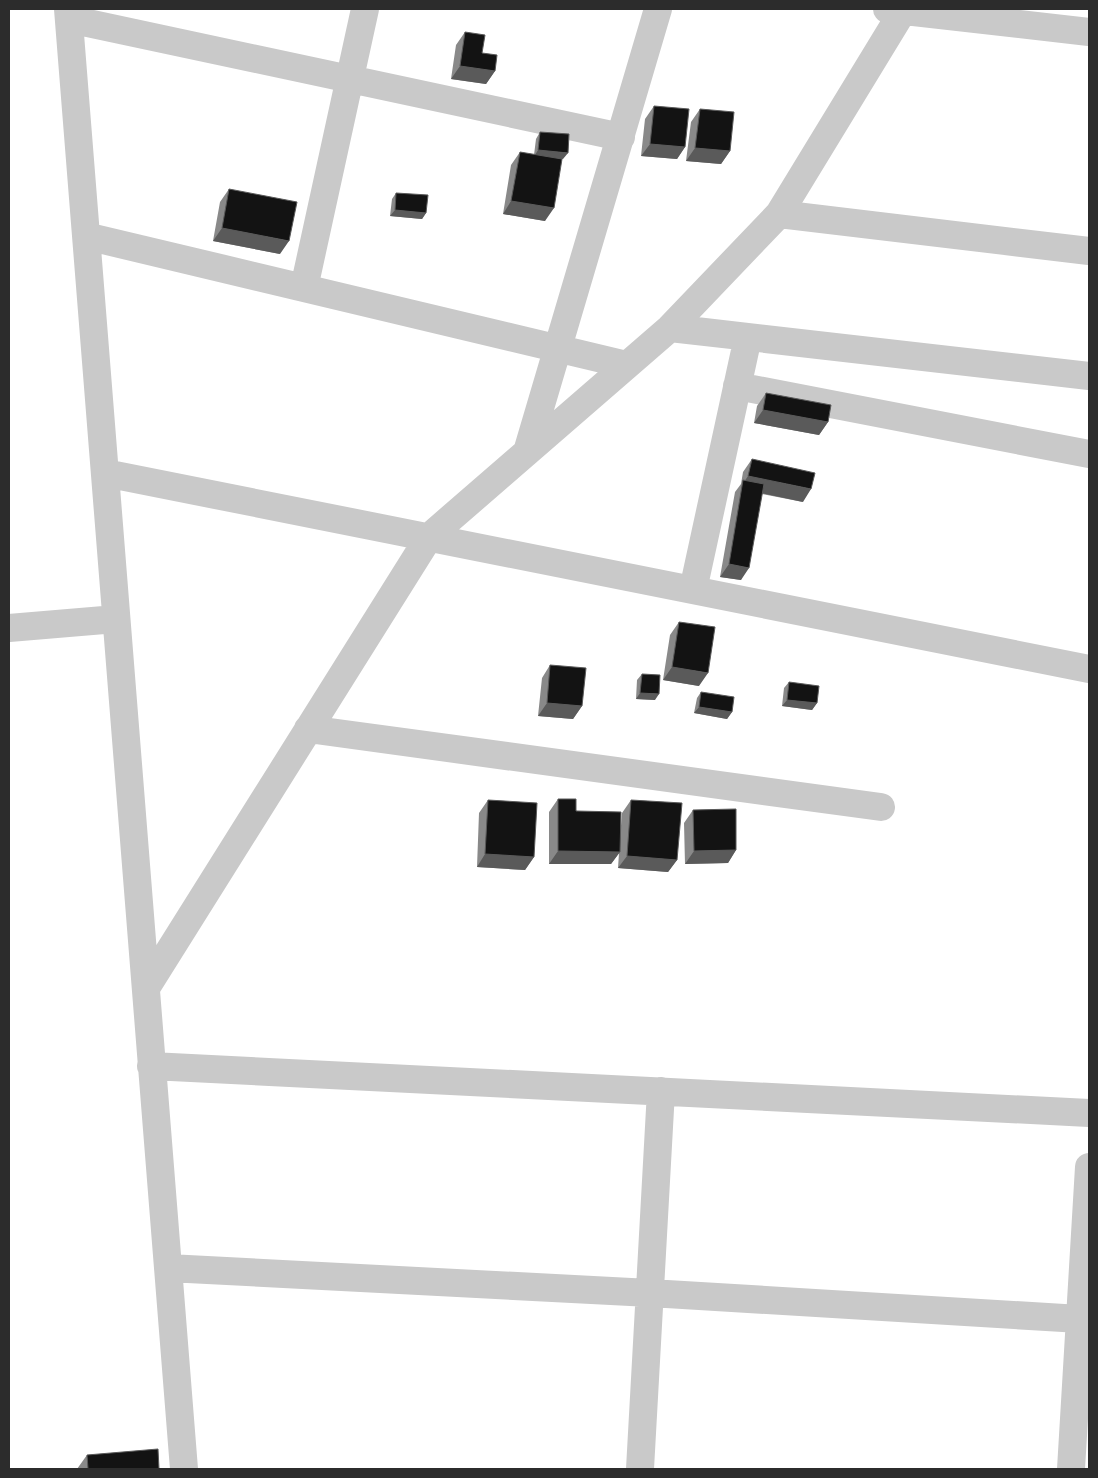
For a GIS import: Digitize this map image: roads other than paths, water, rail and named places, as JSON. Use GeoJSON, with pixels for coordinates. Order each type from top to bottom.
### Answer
{"type":"FeatureCollection","features":[{"type":"Feature","properties":{"kind":"street"},"geometry":{"type":"LineString","coordinates":[[304,288],[365,9]]}},
{"type":"Feature","properties":{"kind":"street"},"geometry":{"type":"LineString","coordinates":[[528,452],[658,9]]}},
{"type":"Feature","properties":{"kind":"street"},"geometry":{"type":"LineString","coordinates":[[146,988],[429,537],[670,328],[779,214],[898,9],[1089,32]]}},
{"type":"Feature","properties":{"kind":"street"},"geometry":{"type":"LineString","coordinates":[[184,1469],[69,14],[350,79],[620,137]]}},
{"type":"Feature","properties":{"kind":"street"},"geometry":{"type":"LineString","coordinates":[[779,214],[1089,251]]}},
{"type":"Feature","properties":{"kind":"street"},"geometry":{"type":"LineString","coordinates":[[86,236],[627,365]]}},
{"type":"Feature","properties":{"kind":"street"},"geometry":{"type":"LineString","coordinates":[[670,328],[1089,376]]}},
{"type":"Feature","properties":{"kind":"street"},"geometry":{"type":"LineString","coordinates":[[694,590],[748,337]]}},
{"type":"Feature","properties":{"kind":"street"},"geometry":{"type":"LineString","coordinates":[[737,386],[1089,454]]}},
{"type":"Feature","properties":{"kind":"street"},"geometry":{"type":"LineString","coordinates":[[105,473],[1089,669]]}},
{"type":"Feature","properties":{"kind":"street"},"geometry":{"type":"LineString","coordinates":[[9,628],[116,619]]}},
{"type":"Feature","properties":{"kind":"street"},"geometry":{"type":"LineString","coordinates":[[308,729],[881,807]]}},
{"type":"Feature","properties":{"kind":"street"},"geometry":{"type":"LineString","coordinates":[[152,1066],[1089,1113]]}},
{"type":"Feature","properties":{"kind":"street"},"geometry":{"type":"LineString","coordinates":[[640,1469],[661,1091]]}},
{"type":"Feature","properties":{"kind":"street"},"geometry":{"type":"LineString","coordinates":[[1071,1469],[1089,1167]]}},
{"type":"Feature","properties":{"kind":"street"},"geometry":{"type":"LineString","coordinates":[[168,1268],[650,1293],[1080,1320]]}}]}
